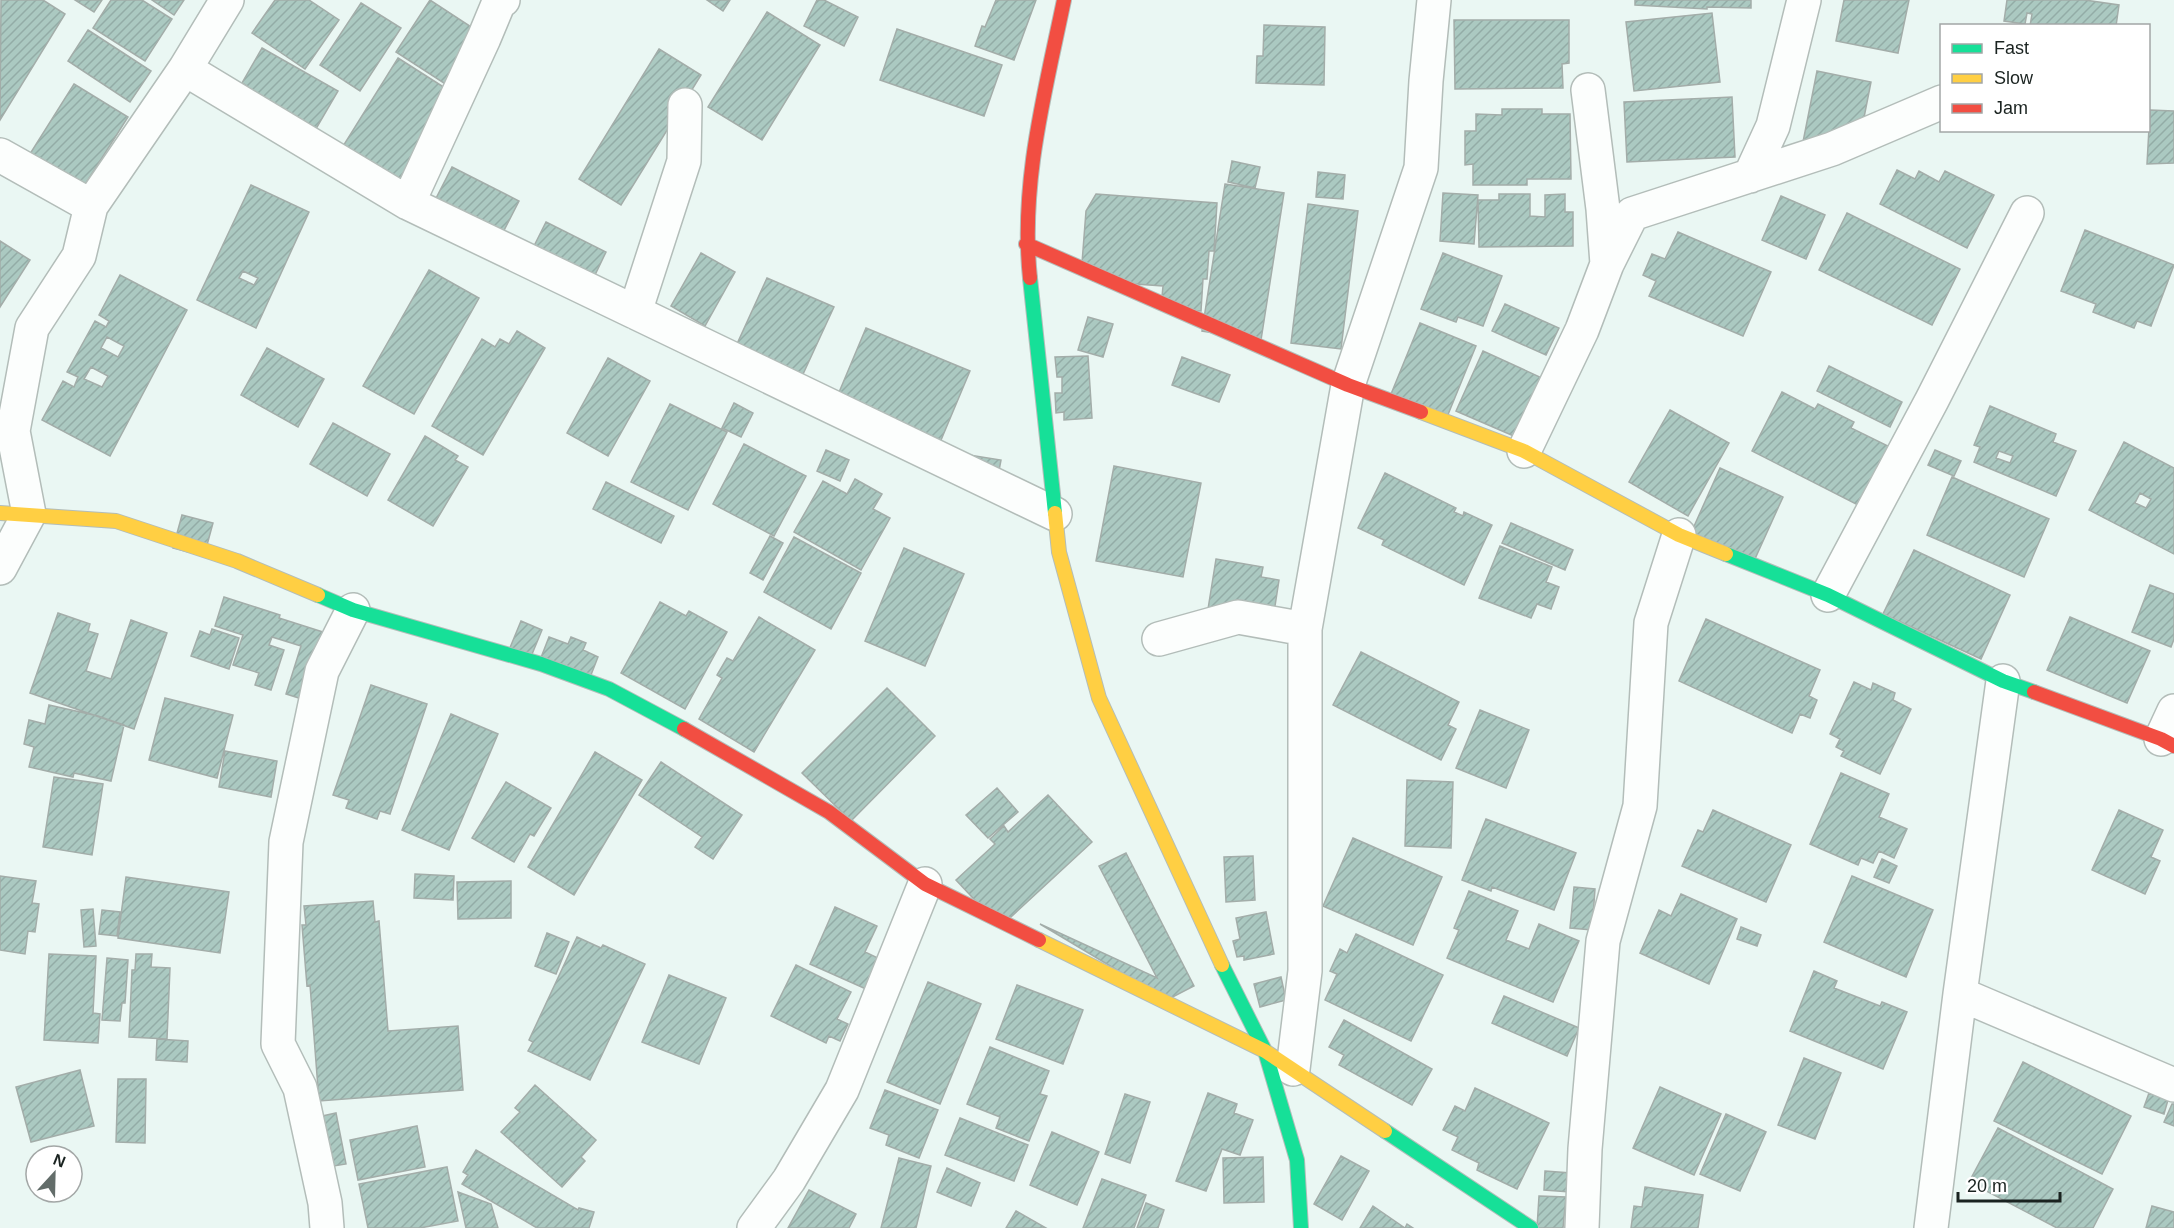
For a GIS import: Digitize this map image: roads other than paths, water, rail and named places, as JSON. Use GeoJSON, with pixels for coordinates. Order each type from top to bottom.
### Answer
{"type":"FeatureCollection","features":[{"type":"Feature","properties":{"kind":"street"},"geometry":{"type":"LineString","coordinates":[[0,568],[15,514],[13,431],[32,328],[79,256],[91,206],[185,69],[227,0]]}},
{"type":"Feature","properties":{"kind":"street"},"geometry":{"type":"LineString","coordinates":[[1064,0],[1031,163],[1026,244],[1059,552],[1099,698],[1230,982],[1265,1051],[1297,1160],[1301,1228]]}},
{"type":"Feature","properties":{"kind":"street"},"geometry":{"type":"LineString","coordinates":[[1293,1070],[1305,971],[1305,629],[1348,385],[1421,168],[1434,0]]}},
{"type":"Feature","properties":{"kind":"street"},"geometry":{"type":"LineString","coordinates":[[1750,176],[1773,126],[1804,0]]}},
{"type":"Feature","properties":{"kind":"street"},"geometry":{"type":"LineString","coordinates":[[408,203],[499,1]]}},
{"type":"Feature","properties":{"kind":"street"},"geometry":{"type":"LineString","coordinates":[[185,69],[408,203],[1055,514]]}},
{"type":"Feature","properties":{"kind":"street"},"geometry":{"type":"LineString","coordinates":[[1588,90],[1603,209],[1607,264]]}},
{"type":"Feature","properties":{"kind":"street"},"geometry":{"type":"LineString","coordinates":[[1524,451],[1582,330],[1607,264],[1632,214],[1832,149],[1940,102]]}},
{"type":"Feature","properties":{"kind":"street"},"geometry":{"type":"LineString","coordinates":[[635,312],[684,161],[685,105]]}},
{"type":"Feature","properties":{"kind":"street"},"geometry":{"type":"LineString","coordinates":[[0,155],[91,206]]}},
{"type":"Feature","properties":{"kind":"street"},"geometry":{"type":"LineString","coordinates":[[1828,595],[1932,400],[2027,213]]}},
{"type":"Feature","properties":{"kind":"street"},"geometry":{"type":"LineString","coordinates":[[1026,244],[1348,385],[1524,451],[1679,535],[1828,595],[2003,681],[2170,732]]}},
{"type":"Feature","properties":{"kind":"street"},"geometry":{"type":"LineString","coordinates":[[15,514],[116,521],[237,561],[353,610],[541,664],[609,689],[690,732],[829,812],[925,884],[1265,1051],[1531,1228]]}},
{"type":"Feature","properties":{"kind":"street"},"geometry":{"type":"LineString","coordinates":[[1582,1228],[1585,1149],[1603,941],[1640,806],[1651,622],[1679,535]]}},
{"type":"Feature","properties":{"kind":"street"},"geometry":{"type":"LineString","coordinates":[[327,1228],[325,1203],[300,1088],[278,1044],[286,842],[322,671],[353,610]]}},
{"type":"Feature","properties":{"kind":"street"},"geometry":{"type":"LineString","coordinates":[[1159,639],[1238,617],[1305,629]]}},
{"type":"Feature","properties":{"kind":"street"},"geometry":{"type":"LineString","coordinates":[[1931,1228],[2003,681]]}},
{"type":"Feature","properties":{"kind":"street"},"geometry":{"type":"LineString","coordinates":[[754,1228],[789,1180],[842,1090],[925,884]]}},
{"type":"Feature","properties":{"kind":"street"},"geometry":{"type":"LineString","coordinates":[[1960,994],[2174,1085]]}}]}
